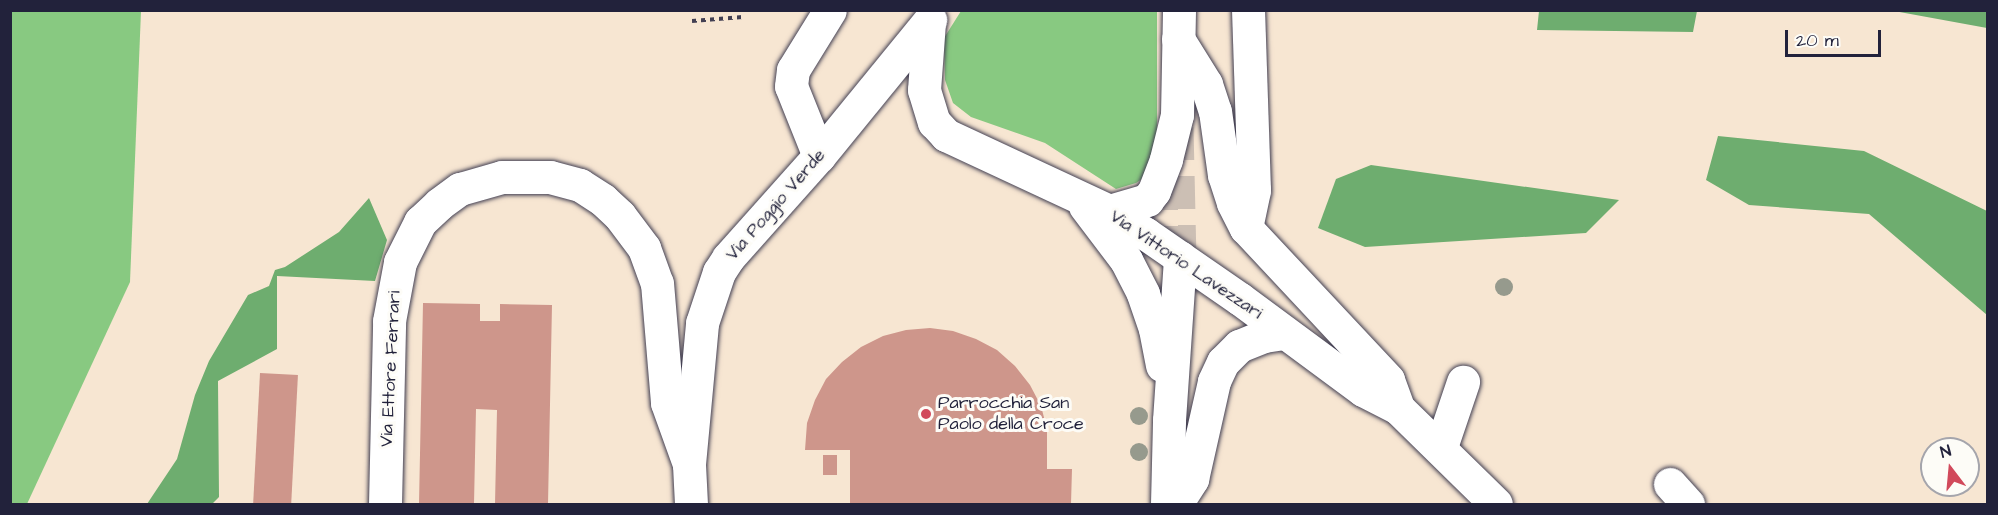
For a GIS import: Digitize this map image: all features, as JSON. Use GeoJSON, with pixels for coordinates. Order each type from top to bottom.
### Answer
{"type":"FeatureCollection","features":[{"type":"Feature","properties":{"kind":"street"},"geometry":{"type":"LineString","coordinates":[[819,156],[791,86],[793,70],[830,10]]}},
{"type":"Feature","properties":{"kind":"street"},"geometry":{"type":"LineString","coordinates":[[1246,228],[1254,190],[1248,10]]}},
{"type":"Feature","properties":{"kind":"street","name":"Via Poggio Verde"},"geometry":{"type":"LineString","coordinates":[[687,502],[702,323],[712,287],[728,258],[819,156],[932,16]]}},
{"type":"Feature","properties":{"kind":"street","name":"Via Vittorio Lavezzari"},"geometry":{"type":"LineString","coordinates":[[932,16],[924,90],[934,122],[959,143],[1035,175],[1079,199],[1109,211],[1180,257],[1363,390],[1398,408],[1441,447],[1496,504]]}},
{"type":"Feature","properties":{"kind":"street"},"geometry":{"type":"LineString","coordinates":[[1178,25],[1206,84],[1215,111],[1224,175],[1233,203],[1246,228],[1388,380],[1398,408]]}},
{"type":"Feature","properties":{"kind":"street"},"geometry":{"type":"LineString","coordinates":[[1109,211],[1147,200],[1154,191],[1174,135],[1177,115],[1178,25]]}},
{"type":"Feature","properties":{"kind":"street","name":"Via Ettore Ferrari"},"geometry":{"type":"LineString","coordinates":[[386,504],[389,321],[400,262],[420,222],[439,204],[460,189],[502,177],[550,177],[580,185],[603,200],[620,216],[644,248],[657,283],[667,403],[689,464]]}},
{"type":"Feature","properties":{"kind":"street"},"geometry":{"type":"LineString","coordinates":[[1079,199],[1106,231],[1143,294],[1155,329],[1169,420]]}},
{"type":"Feature","properties":{"kind":"street"},"geometry":{"type":"LineString","coordinates":[[1167,504],[1169,420],[1180,257]]}},
{"type":"Feature","properties":{"kind":"street"},"geometry":{"type":"LineString","coordinates":[[1176,504],[1192,479],[1214,381],[1223,362],[1239,346],[1264,336],[1284,333]]}},
{"type":"Feature","properties":{"kind":"street"},"geometry":{"type":"LineString","coordinates":[[1441,447],[1462,382]]}},
{"type":"Feature","properties":{"kind":"path"},"geometry":{"type":"LineString","coordinates":[[692,21],[743,17]]}},
{"type":"Feature","properties":{"kind":"green space"},"geometry":{"type":"Polygon","coordinates":[[[1539,10],[1697,11],[1693,32],[1537,30],[1539,10]]]}},
{"type":"Feature","properties":{"kind":"green space"},"geometry":{"type":"Polygon","coordinates":[[[10,11],[141,11],[130,282],[27,504],[10,504],[10,11]]]}},
{"type":"Feature","properties":{"kind":"green space"},"geometry":{"type":"Polygon","coordinates":[[[961,11],[1157,11],[1155,170],[1136,183],[1116,189],[1045,143],[971,117],[953,103],[945,80],[944,38],[961,11]]]}},
{"type":"Feature","properties":{"kind":"green space"},"geometry":{"type":"Polygon","coordinates":[[[1894,11],[1987,11],[1987,28],[1894,11]]]}},
{"type":"Feature","properties":{"kind":"green space"},"geometry":{"type":"Polygon","coordinates":[[[1718,136],[1864,151],[1987,211],[1987,315],[1869,214],[1749,205],[1706,180],[1718,136]]]}},
{"type":"Feature","properties":{"kind":"green space"},"geometry":{"type":"Polygon","coordinates":[[[1371,165],[1619,200],[1586,233],[1365,247],[1318,228],[1336,179],[1371,165]]]}},
{"type":"Feature","properties":{"kind":"green space"},"geometry":{"type":"Polygon","coordinates":[[[369,198],[387,240],[375,281],[277,276],[277,349],[218,381],[219,497],[212,504],[147,504],[177,459],[195,395],[209,361],[248,295],[269,286],[275,270],[285,267],[339,232],[369,198]]]}},
{"type":"Feature","properties":{"kind":"building"},"geometry":{"type":"Polygon","coordinates":[[[423,303],[480,304],[480,321],[500,321],[500,304],[552,305],[548,504],[495,504],[497,410],[476,409],[474,504],[419,504],[423,303]]]}},
{"type":"Feature","properties":{"kind":"building","name":"Parrocchia San Paolo della Croce"},"geometry":{"type":"Polygon","coordinates":[[[930,328],[953,331],[976,339],[997,350],[1015,366],[1030,385],[1041,406],[1047,429],[1047,469],[1072,469],[1071,504],[850,504],[850,450],[805,450],[807,423],[815,400],[826,379],[842,362],[861,347],[883,336],[906,330],[930,328]]]}},
{"type":"Feature","properties":{"kind":"building"},"geometry":{"type":"Polygon","coordinates":[[[260,373],[298,375],[291,504],[253,504],[260,373]]]}},
{"type":"Feature","properties":{"kind":"building"},"geometry":{"type":"Polygon","coordinates":[[[823,455],[837,455],[837,475],[823,475],[823,455]]]}},
{"type":"Feature","properties":{"kind":"tunnel"},"geometry":{"type":"LineString","coordinates":[[1177,127],[1180,257]]}},
{"type":"Feature","properties":{"kind":"place","name":"Parrocchia San Paolo della Croce"},"geometry":{"type":"Point","coordinates":[926,414]}}]}
